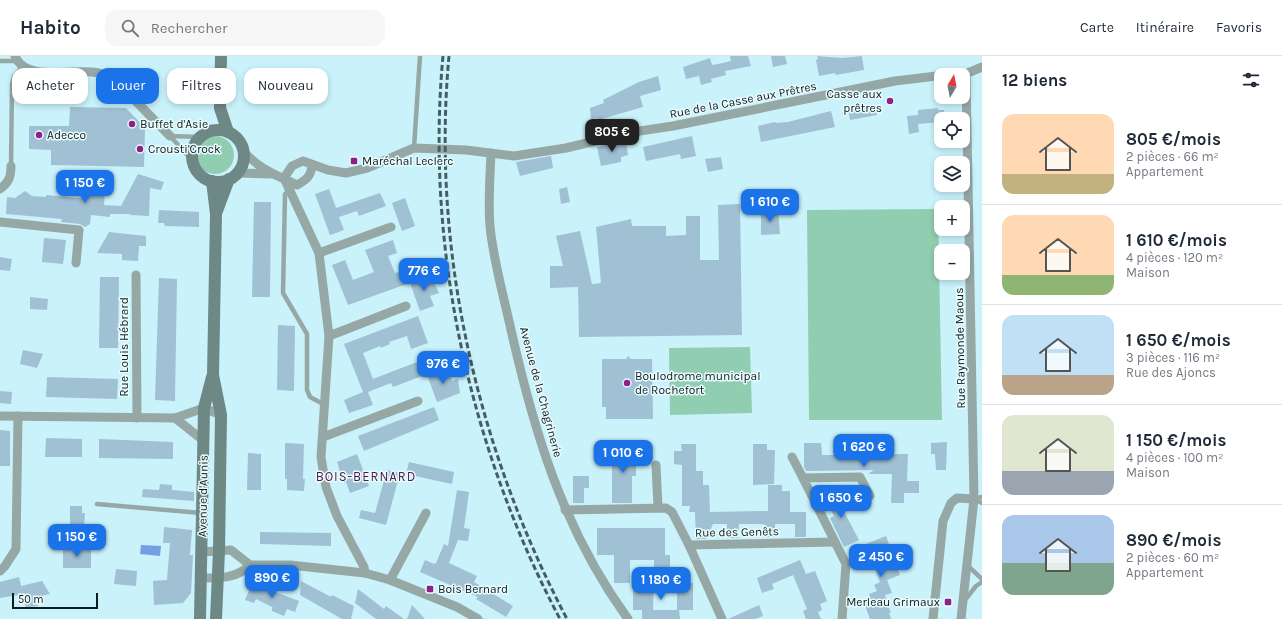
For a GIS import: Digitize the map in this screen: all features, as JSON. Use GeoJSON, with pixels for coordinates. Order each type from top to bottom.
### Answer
{"type":"FeatureCollection","features":[{"type":"Feature","properties":{"kind":"main road"},"geometry":{"type":"LineString","coordinates":[[220,56],[220,108],[228,132]]}},
{"type":"Feature","properties":{"kind":"main road"},"geometry":{"type":"LineString","coordinates":[[204,134],[222,130],[238,139],[243,151],[243,163],[233,176],[212,181],[201,176],[193,166],[192,150],[220,108]]}},
{"type":"Feature","properties":{"kind":"main road","name":"Avenue d'Aunis"},"geometry":{"type":"LineString","coordinates":[[216,214],[233,176]]}},
{"type":"Feature","properties":{"kind":"main road","name":"Avenue d'Aunis"},"geometry":{"type":"LineString","coordinates":[[212,181],[216,214],[213,375],[221,415],[219,551],[216,619]]}},
{"type":"Feature","properties":{"kind":"main road","name":"Avenue d'Aunis"},"geometry":{"type":"LineString","coordinates":[[200,619],[204,408],[213,375]]}},
{"type":"Feature","properties":{"kind":"street"},"geometry":{"type":"LineString","coordinates":[[18,61],[32,72],[97,72],[103,74],[118,83],[170,136]]}},
{"type":"Feature","properties":{"kind":"street"},"geometry":{"type":"LineString","coordinates":[[970,73],[982,67]]}},
{"type":"Feature","properties":{"kind":"street","name":"Rue de la Casse aux Prêtres"},"geometry":{"type":"LineString","coordinates":[[284,178],[292,166],[303,161],[328,170],[346,172],[367,168],[414,148],[453,149],[514,156],[566,148],[633,132],[689,123],[895,81],[934,76]]}},
{"type":"Feature","properties":{"kind":"street","name":"Rue Raymonde Maous"},"geometry":{"type":"LineString","coordinates":[[961,619],[967,565],[979,500],[965,104]]}},
{"type":"Feature","properties":{"kind":"street"},"geometry":{"type":"LineString","coordinates":[[243,151],[255,164],[270,174],[284,178],[297,185],[306,180],[311,174],[312,165]]}},
{"type":"Feature","properties":{"kind":"street","name":"Avenue de la Chagrinerie"},"geometry":{"type":"LineString","coordinates":[[491,153],[490,225],[493,248],[515,346],[539,439],[565,510],[606,588],[628,619]]}},
{"type":"Feature","properties":{"kind":"street"},"geometry":{"type":"LineString","coordinates":[[0,189],[8,182],[11,176],[11,166]]}},
{"type":"Feature","properties":{"kind":"street"},"geometry":{"type":"LineString","coordinates":[[233,176],[270,174]]}},
{"type":"Feature","properties":{"kind":"street"},"geometry":{"type":"LineString","coordinates":[[284,178],[319,253],[329,336],[322,458],[326,487],[337,516],[364,567],[365,573]]}},
{"type":"Feature","properties":{"kind":"street"},"geometry":{"type":"LineString","coordinates":[[0,222],[78,230],[76,263]]}},
{"type":"Feature","properties":{"kind":"street"},"geometry":{"type":"LineString","coordinates":[[319,253],[391,227]]}},
{"type":"Feature","properties":{"kind":"street","name":"Rue Louis Hébrard"},"geometry":{"type":"LineString","coordinates":[[136,275],[137,418]]}},
{"type":"Feature","properties":{"kind":"street"},"geometry":{"type":"LineString","coordinates":[[329,336],[406,306]]}},
{"type":"Feature","properties":{"kind":"street"},"geometry":{"type":"LineString","coordinates":[[323,437],[418,401]]}},
{"type":"Feature","properties":{"kind":"street"},"geometry":{"type":"LineString","coordinates":[[0,416],[175,418],[204,408],[221,415]]}},
{"type":"Feature","properties":{"kind":"street"},"geometry":{"type":"LineString","coordinates":[[0,571],[16,549],[18,416]]}},
{"type":"Feature","properties":{"kind":"street"},"geometry":{"type":"LineString","coordinates":[[175,418],[204,440]]}},
{"type":"Feature","properties":{"kind":"street"},"geometry":{"type":"LineString","coordinates":[[792,457],[845,561],[847,569],[842,619]]}},
{"type":"Feature","properties":{"kind":"street"},"geometry":{"type":"LineString","coordinates":[[565,510],[658,507],[656,465]]}},
{"type":"Feature","properties":{"kind":"street"},"geometry":{"type":"LineString","coordinates":[[803,478],[860,477],[870,496]]}},
{"type":"Feature","properties":{"kind":"street"},"geometry":{"type":"LineString","coordinates":[[933,619],[943,521],[951,503],[957,498],[979,500]]}},
{"type":"Feature","properties":{"kind":"street","name":"Rue des Genêts"},"geometry":{"type":"LineString","coordinates":[[658,507],[666,508],[672,512],[689,545],[836,542]]}},
{"type":"Feature","properties":{"kind":"street"},"geometry":{"type":"LineString","coordinates":[[390,580],[426,513]]}},
{"type":"Feature","properties":{"kind":"street"},"geometry":{"type":"LineString","coordinates":[[689,545],[722,619]]}},
{"type":"Feature","properties":{"kind":"street"},"geometry":{"type":"LineString","coordinates":[[202,552],[231,550],[250,565],[290,565],[365,573],[390,580],[457,607],[478,619]]}},
{"type":"Feature","properties":{"kind":"street"},"geometry":{"type":"LineString","coordinates":[[200,578],[218,578],[241,574],[250,565]]}},
{"type":"Feature","properties":{"kind":"lane"},"geometry":{"type":"LineString","coordinates":[[414,148],[420,56]]}},
{"type":"Feature","properties":{"kind":"lane"},"geometry":{"type":"LineString","coordinates":[[0,61],[18,61],[12,84],[11,166]]}},
{"type":"Feature","properties":{"kind":"lane"},"geometry":{"type":"LineString","coordinates":[[170,136],[204,134]]}},
{"type":"Feature","properties":{"kind":"lane"},"geometry":{"type":"LineString","coordinates":[[170,136],[192,160]]}},
{"type":"Feature","properties":{"kind":"lane"},"geometry":{"type":"LineString","coordinates":[[290,190],[285,194],[283,293],[307,334],[307,390],[310,397],[325,405]]}},
{"type":"Feature","properties":{"kind":"lane"},"geometry":{"type":"LineString","coordinates":[[97,504],[203,513]]}},
{"type":"Feature","properties":{"kind":"lane"},"geometry":{"type":"LineString","coordinates":[[963,603],[976,586],[982,581],[967,565]]}},
{"type":"Feature","properties":{"kind":"green space"},"geometry":{"type":"Polygon","coordinates":[[[215,136],[225,139],[231,145],[234,155],[231,165],[225,171],[215,174],[205,171],[199,165],[196,155],[199,145],[205,139],[215,136]]]}},
{"type":"Feature","properties":{"kind":"green space"},"geometry":{"type":"Polygon","coordinates":[[[934,209],[934,236],[939,236],[939,244],[934,244],[934,280],[939,280],[942,420],[809,420],[807,210],[934,209]]]}},
{"type":"Feature","properties":{"kind":"green space"},"geometry":{"type":"Polygon","coordinates":[[[750,347],[752,413],[670,415],[669,348],[750,347]]]}},
{"type":"Feature","properties":{"kind":"water"},"geometry":{"type":"Polygon","coordinates":[[[141,545],[161,546],[160,556],[140,554],[141,545]]]}},
{"type":"Feature","properties":{"kind":"building"},"geometry":{"type":"Polygon","coordinates":[[[730,56],[748,56],[751,66],[725,71],[726,75],[711,79],[712,82],[701,85],[699,76],[686,79],[683,67],[710,58],[712,65],[723,63],[731,61],[730,56]]]}},
{"type":"Feature","properties":{"kind":"building"},"geometry":{"type":"Polygon","coordinates":[[[771,56],[785,56],[787,64],[773,67],[771,56]]]}},
{"type":"Feature","properties":{"kind":"building"},"geometry":{"type":"Polygon","coordinates":[[[817,56],[842,58],[862,56],[864,70],[836,75],[835,73],[819,76],[816,60],[818,59],[817,56]]]}},
{"type":"Feature","properties":{"kind":"building"},"geometry":{"type":"Polygon","coordinates":[[[658,76],[661,90],[640,96],[643,107],[598,120],[597,118],[591,119],[590,108],[604,103],[603,100],[639,82],[658,76]]]}},
{"type":"Feature","properties":{"kind":"building"},"geometry":{"type":"Polygon","coordinates":[[[870,105],[870,107],[875,106],[877,115],[850,120],[848,109],[870,105]]]}},
{"type":"Feature","properties":{"kind":"building"},"geometry":{"type":"Polygon","coordinates":[[[70,107],[126,108],[145,128],[144,167],[51,165],[51,150],[29,149],[29,126],[69,126],[70,107]]]}},
{"type":"Feature","properties":{"kind":"building"},"geometry":{"type":"Polygon","coordinates":[[[938,108],[938,110],[944,110],[944,112],[934,112],[934,123],[918,124],[919,132],[909,134],[907,116],[918,115],[918,110],[938,108]]]}},
{"type":"Feature","properties":{"kind":"building"},"geometry":{"type":"Polygon","coordinates":[[[831,111],[835,127],[761,142],[758,126],[775,122],[788,122],[831,111]]]}},
{"type":"Feature","properties":{"kind":"building"},"geometry":{"type":"Polygon","coordinates":[[[692,136],[696,156],[681,159],[680,154],[646,161],[643,147],[692,136]]]}},
{"type":"Feature","properties":{"kind":"building"},"geometry":{"type":"Polygon","coordinates":[[[626,141],[628,155],[621,157],[621,162],[601,166],[597,147],[626,141]]]}},
{"type":"Feature","properties":{"kind":"building"},"geometry":{"type":"Polygon","coordinates":[[[551,156],[553,168],[520,176],[516,162],[551,156]]]}},
{"type":"Feature","properties":{"kind":"building"},"geometry":{"type":"Polygon","coordinates":[[[721,157],[723,169],[708,172],[705,159],[721,157]]]}},
{"type":"Feature","properties":{"kind":"building"},"geometry":{"type":"Polygon","coordinates":[[[138,174],[164,182],[161,190],[150,188],[149,216],[110,214],[110,217],[91,215],[90,224],[85,227],[80,224],[61,222],[62,219],[6,214],[7,197],[15,198],[25,191],[32,196],[46,197],[46,195],[88,199],[89,184],[103,185],[103,190],[105,190],[104,205],[121,206],[138,174]]]}},
{"type":"Feature","properties":{"kind":"building"},"geometry":{"type":"Polygon","coordinates":[[[567,187],[570,202],[561,204],[559,189],[567,187]]]}},
{"type":"Feature","properties":{"kind":"building"},"geometry":{"type":"Polygon","coordinates":[[[329,189],[336,208],[380,193],[386,206],[359,216],[357,211],[339,217],[344,230],[330,235],[315,194],[329,189]]]}},
{"type":"Feature","properties":{"kind":"building"},"geometry":{"type":"Polygon","coordinates":[[[405,198],[415,226],[402,231],[392,203],[405,198]]]}},
{"type":"Feature","properties":{"kind":"building"},"geometry":{"type":"Polygon","coordinates":[[[254,202],[271,202],[270,297],[252,297],[254,202]]]}},
{"type":"Feature","properties":{"kind":"building"},"geometry":{"type":"Polygon","coordinates":[[[740,204],[742,335],[579,337],[578,287],[550,288],[550,266],[563,266],[556,236],[580,231],[592,284],[601,283],[596,227],[631,219],[632,226],[666,226],[666,236],[686,235],[686,216],[700,216],[700,260],[719,260],[718,205],[740,204]]]}},
{"type":"Feature","properties":{"kind":"building"},"geometry":{"type":"Polygon","coordinates":[[[159,210],[199,212],[199,227],[165,226],[164,223],[158,223],[159,210]]]}},
{"type":"Feature","properties":{"kind":"building"},"geometry":{"type":"Polygon","coordinates":[[[778,211],[780,234],[761,235],[761,212],[778,211]]]}},
{"type":"Feature","properties":{"kind":"building"},"geometry":{"type":"Polygon","coordinates":[[[109,232],[146,236],[146,246],[139,246],[138,261],[122,260],[122,254],[97,253],[109,232]]]}},
{"type":"Feature","properties":{"kind":"building"},"geometry":{"type":"Polygon","coordinates":[[[44,238],[66,240],[63,264],[42,262],[44,238]]]}},
{"type":"Feature","properties":{"kind":"building"},"geometry":{"type":"Polygon","coordinates":[[[393,240],[397,253],[388,256],[395,273],[402,271],[407,284],[348,305],[332,265],[345,260],[353,280],[374,272],[365,250],[393,240]]]}},
{"type":"Feature","properties":{"kind":"building"},"geometry":{"type":"Polygon","coordinates":[[[0,257],[12,259],[10,271],[0,270],[0,257]]]}},
{"type":"Feature","properties":{"kind":"building"},"geometry":{"type":"Polygon","coordinates":[[[430,275],[439,293],[430,296],[434,306],[420,311],[410,283],[430,275]]]}},
{"type":"Feature","properties":{"kind":"building"},"geometry":{"type":"Polygon","coordinates":[[[100,277],[119,277],[118,348],[99,348],[100,277]]]}},
{"type":"Feature","properties":{"kind":"building"},"geometry":{"type":"Polygon","coordinates":[[[159,278],[177,279],[175,401],[155,400],[159,278]]]}},
{"type":"Feature","properties":{"kind":"building"},"geometry":{"type":"Polygon","coordinates":[[[30,297],[48,299],[47,310],[30,309],[30,297]]]}},
{"type":"Feature","properties":{"kind":"building"},"geometry":{"type":"Polygon","coordinates":[[[418,316],[428,343],[411,349],[407,336],[389,342],[390,344],[381,348],[380,346],[363,353],[373,379],[417,362],[422,376],[393,387],[391,383],[368,392],[373,405],[349,413],[344,400],[363,392],[344,344],[418,316]]]}},
{"type":"Feature","properties":{"kind":"building"},"geometry":{"type":"Polygon","coordinates":[[[278,325],[295,326],[294,391],[277,390],[278,325]]]}},
{"type":"Feature","properties":{"kind":"building"},"geometry":{"type":"Polygon","coordinates":[[[23,350],[43,354],[37,368],[20,364],[23,350]]]}},
{"type":"Feature","properties":{"kind":"building","name":"Boulodrome municipal de Rochefort"},"geometry":{"type":"Polygon","coordinates":[[[628,356],[631,359],[652,359],[653,419],[606,419],[606,407],[602,407],[602,359],[626,359],[628,356]]]}},
{"type":"Feature","properties":{"kind":"building"},"geometry":{"type":"Polygon","coordinates":[[[440,369],[442,375],[449,372],[452,381],[458,379],[460,393],[437,402],[427,375],[440,369]]]}},
{"type":"Feature","properties":{"kind":"building"},"geometry":{"type":"Polygon","coordinates":[[[47,377],[118,379],[117,399],[46,397],[47,377]]]}},
{"type":"Feature","properties":{"kind":"building"},"geometry":{"type":"Polygon","coordinates":[[[0,391],[12,392],[11,404],[0,403],[0,391]]]}},
{"type":"Feature","properties":{"kind":"building"},"geometry":{"type":"Polygon","coordinates":[[[434,407],[439,420],[364,451],[358,436],[434,407]]]}},
{"type":"Feature","properties":{"kind":"building"},"geometry":{"type":"Polygon","coordinates":[[[0,430],[10,431],[10,466],[0,466],[0,430]]]}},
{"type":"Feature","properties":{"kind":"building"},"geometry":{"type":"Polygon","coordinates":[[[46,438],[82,439],[82,457],[45,457],[46,438]]]}},
{"type":"Feature","properties":{"kind":"building"},"geometry":{"type":"Polygon","coordinates":[[[99,439],[173,442],[173,459],[99,458],[99,439]]]}},
{"type":"Feature","properties":{"kind":"building"},"geometry":{"type":"Polygon","coordinates":[[[947,442],[946,470],[936,470],[935,454],[931,454],[931,443],[947,442]]]}},
{"type":"Feature","properties":{"kind":"building"},"geometry":{"type":"Polygon","coordinates":[[[285,443],[304,444],[304,491],[287,490],[287,479],[285,479],[285,443]]]}},
{"type":"Feature","properties":{"kind":"building"},"geometry":{"type":"Polygon","coordinates":[[[804,443],[821,443],[822,455],[841,455],[841,459],[892,458],[892,454],[908,454],[907,481],[919,481],[919,493],[904,493],[904,503],[891,503],[892,474],[868,474],[874,470],[806,471],[804,467],[804,443]]]}},
{"type":"Feature","properties":{"kind":"building"},"geometry":{"type":"Polygon","coordinates":[[[681,444],[696,444],[696,471],[703,471],[703,485],[709,485],[710,512],[768,511],[768,485],[782,485],[782,491],[790,491],[790,512],[806,512],[806,537],[795,537],[795,524],[775,524],[775,537],[764,537],[764,524],[739,524],[738,538],[727,538],[727,524],[713,524],[706,539],[696,539],[695,512],[689,512],[690,506],[682,506],[682,465],[674,464],[674,451],[682,451],[681,444]]]}},
{"type":"Feature","properties":{"kind":"building"},"geometry":{"type":"Polygon","coordinates":[[[753,444],[767,444],[767,450],[775,450],[774,484],[753,485],[753,444]]]}},
{"type":"Feature","properties":{"kind":"building"},"geometry":{"type":"Polygon","coordinates":[[[610,448],[636,448],[636,476],[632,476],[632,503],[612,503],[612,461],[610,460],[610,448]]]}},
{"type":"Feature","properties":{"kind":"building"},"geometry":{"type":"Polygon","coordinates":[[[248,453],[261,454],[261,490],[247,490],[248,453]]]}},
{"type":"Feature","properties":{"kind":"building"},"geometry":{"type":"Polygon","coordinates":[[[357,454],[369,486],[350,493],[346,482],[344,483],[337,462],[357,454]]]}},
{"type":"Feature","properties":{"kind":"building"},"geometry":{"type":"Polygon","coordinates":[[[409,462],[454,472],[452,484],[406,474],[409,462]]]}},
{"type":"Feature","properties":{"kind":"building"},"geometry":{"type":"Polygon","coordinates":[[[387,470],[400,473],[386,525],[359,518],[361,510],[375,513],[387,470]]]}},
{"type":"Feature","properties":{"kind":"building"},"geometry":{"type":"Polygon","coordinates":[[[573,476],[589,476],[589,488],[584,488],[584,503],[573,503],[573,476]]]}},
{"type":"Feature","properties":{"kind":"building"},"geometry":{"type":"Polygon","coordinates":[[[160,484],[172,485],[172,490],[194,492],[194,501],[142,497],[143,489],[159,490],[160,484]]]}},
{"type":"Feature","properties":{"kind":"building"},"geometry":{"type":"Polygon","coordinates":[[[838,489],[844,500],[839,502],[859,540],[844,547],[830,518],[834,516],[824,496],[838,489]]]}},
{"type":"Feature","properties":{"kind":"building"},"geometry":{"type":"Polygon","coordinates":[[[457,490],[469,492],[464,528],[470,529],[468,541],[458,540],[449,563],[477,576],[474,582],[513,606],[506,617],[476,599],[478,597],[420,572],[425,560],[434,564],[436,563],[444,544],[448,546],[457,490]]]}},
{"type":"Feature","properties":{"kind":"building"},"geometry":{"type":"Polygon","coordinates":[[[70,506],[82,506],[82,513],[85,513],[84,528],[70,528],[70,506]]]}},
{"type":"Feature","properties":{"kind":"building"},"geometry":{"type":"Polygon","coordinates":[[[164,527],[192,530],[190,555],[193,555],[191,593],[183,603],[154,605],[153,581],[167,580],[170,543],[163,543],[164,527]]]}},
{"type":"Feature","properties":{"kind":"building"},"geometry":{"type":"Polygon","coordinates":[[[597,528],[665,528],[665,555],[670,555],[670,583],[654,583],[654,560],[630,560],[630,583],[614,583],[614,555],[597,555],[597,528]]]}},
{"type":"Feature","properties":{"kind":"building"},"geometry":{"type":"Polygon","coordinates":[[[260,532],[331,533],[331,546],[260,544],[260,532]]]}},
{"type":"Feature","properties":{"kind":"building"},"geometry":{"type":"Polygon","coordinates":[[[886,536],[900,575],[887,580],[892,593],[885,595],[891,613],[889,613],[891,619],[870,619],[864,603],[871,600],[869,594],[877,591],[874,585],[880,582],[866,544],[886,536]]]}},
{"type":"Feature","properties":{"kind":"building"},"geometry":{"type":"Polygon","coordinates":[[[63,547],[91,548],[91,568],[63,568],[63,547]]]}},
{"type":"Feature","properties":{"kind":"building"},"geometry":{"type":"Polygon","coordinates":[[[800,560],[806,574],[815,571],[827,601],[820,604],[822,610],[818,612],[821,619],[806,619],[803,611],[807,609],[793,575],[772,584],[774,589],[762,593],[757,578],[800,560]]]}},
{"type":"Feature","properties":{"kind":"building"},"geometry":{"type":"Polygon","coordinates":[[[116,569],[137,571],[136,586],[114,584],[116,569]]]}},
{"type":"Feature","properties":{"kind":"building"},"geometry":{"type":"Polygon","coordinates":[[[19,577],[23,594],[0,598],[0,582],[19,577]]]}},
{"type":"Feature","properties":{"kind":"building"},"geometry":{"type":"Polygon","coordinates":[[[42,581],[50,594],[36,597],[38,606],[26,608],[21,586],[42,581]]]}},
{"type":"Feature","properties":{"kind":"building"},"geometry":{"type":"Polygon","coordinates":[[[301,581],[331,597],[332,595],[354,606],[351,619],[342,619],[300,595],[301,581]]]}},
{"type":"Feature","properties":{"kind":"building"},"geometry":{"type":"Polygon","coordinates":[[[252,583],[299,601],[295,612],[287,609],[284,616],[272,611],[272,607],[256,599],[254,603],[245,600],[252,583]]]}},
{"type":"Feature","properties":{"kind":"building"},"geometry":{"type":"Polygon","coordinates":[[[633,583],[654,583],[653,610],[677,610],[677,583],[693,583],[693,610],[679,610],[680,619],[642,619],[642,610],[633,610],[633,583]]]}},
{"type":"Feature","properties":{"kind":"building"},"geometry":{"type":"Polygon","coordinates":[[[358,589],[384,609],[386,606],[404,619],[376,619],[355,603],[358,589]]]}},
{"type":"Feature","properties":{"kind":"building"},"geometry":{"type":"Polygon","coordinates":[[[412,605],[425,619],[407,619],[412,605]]]}},
{"type":"Feature","properties":{"kind":"building"},"geometry":{"type":"Polygon","coordinates":[[[759,605],[763,616],[755,619],[728,619],[759,605]]]}},
{"type":"Feature","properties":{"kind":"railway"},"geometry":{"type":"LineString","coordinates":[[443,56],[439,128],[441,201],[448,274],[461,346],[479,417],[501,486],[528,554],[560,619]]}},
{"type":"Feature","properties":{"kind":"railway"},"geometry":{"type":"LineString","coordinates":[[449,56],[445,129],[447,202],[455,274],[468,346],[485,417],[508,486],[535,554],[567,619]]}},
{"type":"Feature","properties":{"kind":"place","name":"Casse aux prêtres"},"geometry":{"type":"Point","coordinates":[890,101]}},
{"type":"Feature","properties":{"kind":"place","name":"Buffet d'Asie"},"geometry":{"type":"Point","coordinates":[132,124]}},
{"type":"Feature","properties":{"kind":"place","name":"Adecco"},"geometry":{"type":"Point","coordinates":[39,135]}},
{"type":"Feature","properties":{"kind":"place","name":"Crousti'Crock"},"geometry":{"type":"Point","coordinates":[140,149]}},
{"type":"Feature","properties":{"kind":"place","name":"Maréchal Leclerc"},"geometry":{"type":"Point","coordinates":[354,161]}},
{"type":"Feature","properties":{"kind":"place","name":"Boulodrome municipal de Rochefort"},"geometry":{"type":"Point","coordinates":[627,383]}},
{"type":"Feature","properties":{"kind":"place","name":"Bois Bernard"},"geometry":{"type":"Point","coordinates":[430,589]}},
{"type":"Feature","properties":{"kind":"place","name":"Merleau Grimaux"},"geometry":{"type":"Point","coordinates":[948,602]}},
{"type":"Feature","properties":{"kind":"district","name":"BOIS-BERNARD"},"geometry":{"type":"Point","coordinates":[366,476]}}]}
